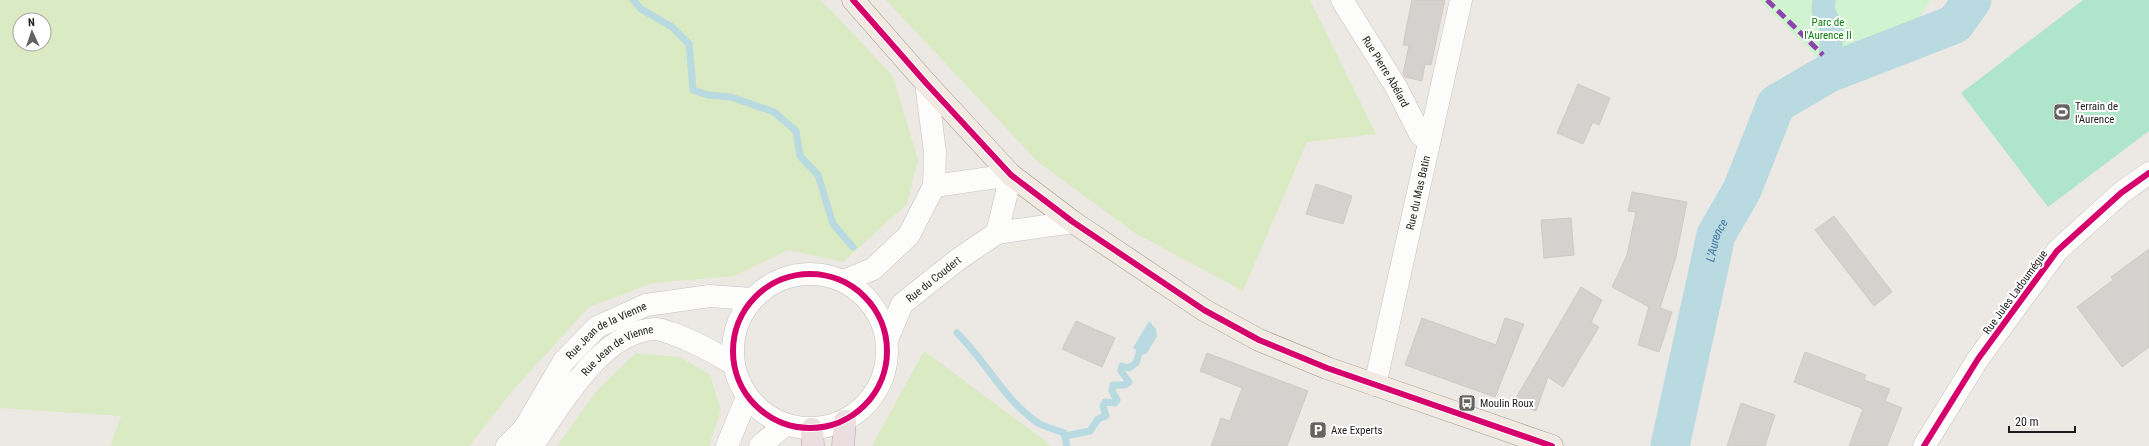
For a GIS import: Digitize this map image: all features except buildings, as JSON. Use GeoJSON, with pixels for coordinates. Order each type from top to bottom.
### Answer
{"type":"FeatureCollection","features":[{"type":"Feature","properties":{"kind":"highway"},"geometry":{"type":"LineString","coordinates":[[843,446],[845,421]]}},
{"type":"Feature","properties":{"kind":"main road"},"geometry":{"type":"LineString","coordinates":[[853,0],[926,84],[1011,175],[1073,222],[1204,310],[1259,340],[1375,385],[1552,446]]}},
{"type":"Feature","properties":{"kind":"street","name":"Rue Pierre Abélard"},"geometry":{"type":"LineString","coordinates":[[1342,0],[1395,85],[1420,134],[1429,142]]}},
{"type":"Feature","properties":{"kind":"street","name":"Rue du Mas Batin"},"geometry":{"type":"LineString","coordinates":[[1375,385],[1461,0]]}},
{"type":"Feature","properties":{"kind":"street"},"geometry":{"type":"LineString","coordinates":[[844,281],[873,269],[909,235],[934,186],[935,152],[926,84]]}},
{"type":"Feature","properties":{"kind":"street","name":"Rue Jules Ladoumégue"},"geometry":{"type":"LineString","coordinates":[[1924,446],[1978,359],[2057,251],[2121,193],[2149,173]]}},
{"type":"Feature","properties":{"kind":"street"},"geometry":{"type":"LineString","coordinates":[[934,186],[1011,175],[997,233]]}},
{"type":"Feature","properties":{"kind":"street","name":"Rue du Coudert"},"geometry":{"type":"LineString","coordinates":[[887,340],[902,304],[960,258],[997,233],[1073,222]]}},
{"type":"Feature","properties":{"kind":"street"},"geometry":{"type":"LineString","coordinates":[[820,274],[844,281],[865,296],[880,316],[887,340],[887,364],[879,387],[865,407],[845,421],[829,427],[812,438],[764,414],[747,397],[738,382],[733,364],[733,340],[739,318],[752,299],[772,284],[795,275],[820,274]]}},
{"type":"Feature","properties":{"kind":"street","name":"Rue Jean de la Vienne"},"geometry":{"type":"LineString","coordinates":[[507,446],[524,429],[564,361],[597,327],[646,305],[710,296],[752,299]]}},
{"type":"Feature","properties":{"kind":"street","name":"Rue Jean de Vienne"},"geometry":{"type":"LineString","coordinates":[[532,446],[580,380],[606,349],[630,335],[657,329],[696,342],[733,364]]}},
{"type":"Feature","properties":{"kind":"street"},"geometry":{"type":"LineString","coordinates":[[727,446],[747,397]]}},
{"type":"Feature","properties":{"kind":"street"},"geometry":{"type":"LineString","coordinates":[[760,446],[785,425]]}},
{"type":"Feature","properties":{"kind":"green space"},"geometry":{"type":"Polygon","coordinates":[[[0,0],[821,0],[893,76],[918,160],[907,204],[843,262],[788,250],[735,276],[653,283],[589,307],[514,389],[469,446],[110,446],[121,416],[0,408],[0,0]]]}},
{"type":"Feature","properties":{"kind":"green space"},"geometry":{"type":"Polygon","coordinates":[[[886,0],[1310,0],[1376,134],[1307,142],[1243,291],[1135,233],[1038,162],[886,0]]]}},
{"type":"Feature","properties":{"kind":"green space","name":"Parc de l'Aurence II"},"geometry":{"type":"Polygon","coordinates":[[[1759,0],[1931,0],[1918,19],[1822,62],[1759,0]]]}},
{"type":"Feature","properties":{"kind":"green space","name":"Terrain de l'Aurence"},"geometry":{"type":"Polygon","coordinates":[[[2083,0],[2149,0],[2149,131],[2048,207],[1961,93],[2083,0]]]}},
{"type":"Feature","properties":{"kind":"green space"},"geometry":{"type":"Polygon","coordinates":[[[924,351],[1048,443],[1050,446],[872,446],[924,351]]]}},
{"type":"Feature","properties":{"kind":"green space"},"geometry":{"type":"Polygon","coordinates":[[[636,353],[680,357],[710,375],[721,410],[709,446],[557,446],[598,389],[636,353]]]}},
{"type":"Feature","properties":{"kind":"water"},"geometry":{"type":"Polygon","coordinates":[[[1149,321],[1156,329],[1157,336],[1147,353],[1143,355],[1133,348],[1149,321]]]}},
{"type":"Feature","properties":{"kind":"waterway"},"geometry":{"type":"LineString","coordinates":[[633,0],[641,9],[672,27],[689,44],[693,90],[708,95],[731,97],[774,112],[796,131],[800,156],[818,175],[833,224],[853,247]]}},
{"type":"Feature","properties":{"kind":"waterway","name":"L'Aurence"},"geometry":{"type":"LineString","coordinates":[[1824,0],[1823,10],[1832,29],[1829,73]]}},
{"type":"Feature","properties":{"kind":"waterway","name":"L'Aurence"},"geometry":{"type":"LineString","coordinates":[[1670,446],[1716,235],[1742,190],[1776,104],[1829,73],[1955,24],[1972,0]]}},
{"type":"Feature","properties":{"kind":"waterway"},"geometry":{"type":"LineString","coordinates":[[957,333],[1015,403],[1038,423],[1064,433],[1067,446]]}},
{"type":"Feature","properties":{"kind":"waterway"},"geometry":{"type":"LineString","coordinates":[[1065,436],[1090,431],[1098,419],[1106,416],[1103,406],[1105,402],[1115,403],[1117,400],[1112,391],[1113,385],[1125,385],[1129,382],[1121,371],[1122,366],[1129,368],[1136,363],[1140,350]]}},
{"type":"Feature","properties":{"kind":"marked path"},"geometry":{"type":"LineString","coordinates":[[1767,0],[1823,55]]}},
{"type":"Feature","properties":{"kind":"cycle path"},"geometry":{"type":"LineString","coordinates":[[853,0],[926,83],[1011,175],[1073,222],[1204,310],[1259,340],[1327,368],[1552,446]]}},
{"type":"Feature","properties":{"kind":"cycle path"},"geometry":{"type":"LineString","coordinates":[[1924,446],[1978,359],[2057,251],[2121,193],[2149,173]]}},
{"type":"Feature","properties":{"kind":"cycle path"},"geometry":{"type":"LineString","coordinates":[[802,274],[818,274],[840,280],[865,296],[881,321],[886,336],[887,351],[886,366],[881,381],[865,406],[853,415],[832,425],[818,428],[802,428],[788,425],[774,419],[761,411],[750,400],[736,373],[733,359],[733,343],[736,329],[742,315],[750,302],[761,291],[788,277],[802,274]]}},
{"type":"Feature","properties":{"kind":"place","name":"Terrain de l'Aurence"},"geometry":{"type":"Point","coordinates":[2062,112]}},
{"type":"Feature","properties":{"kind":"place","name":"Moulin Roux"},"geometry":{"type":"Point","coordinates":[1467,403]}},
{"type":"Feature","properties":{"kind":"place","name":"Axe Experts"},"geometry":{"type":"Point","coordinates":[1318,430]}}]}
